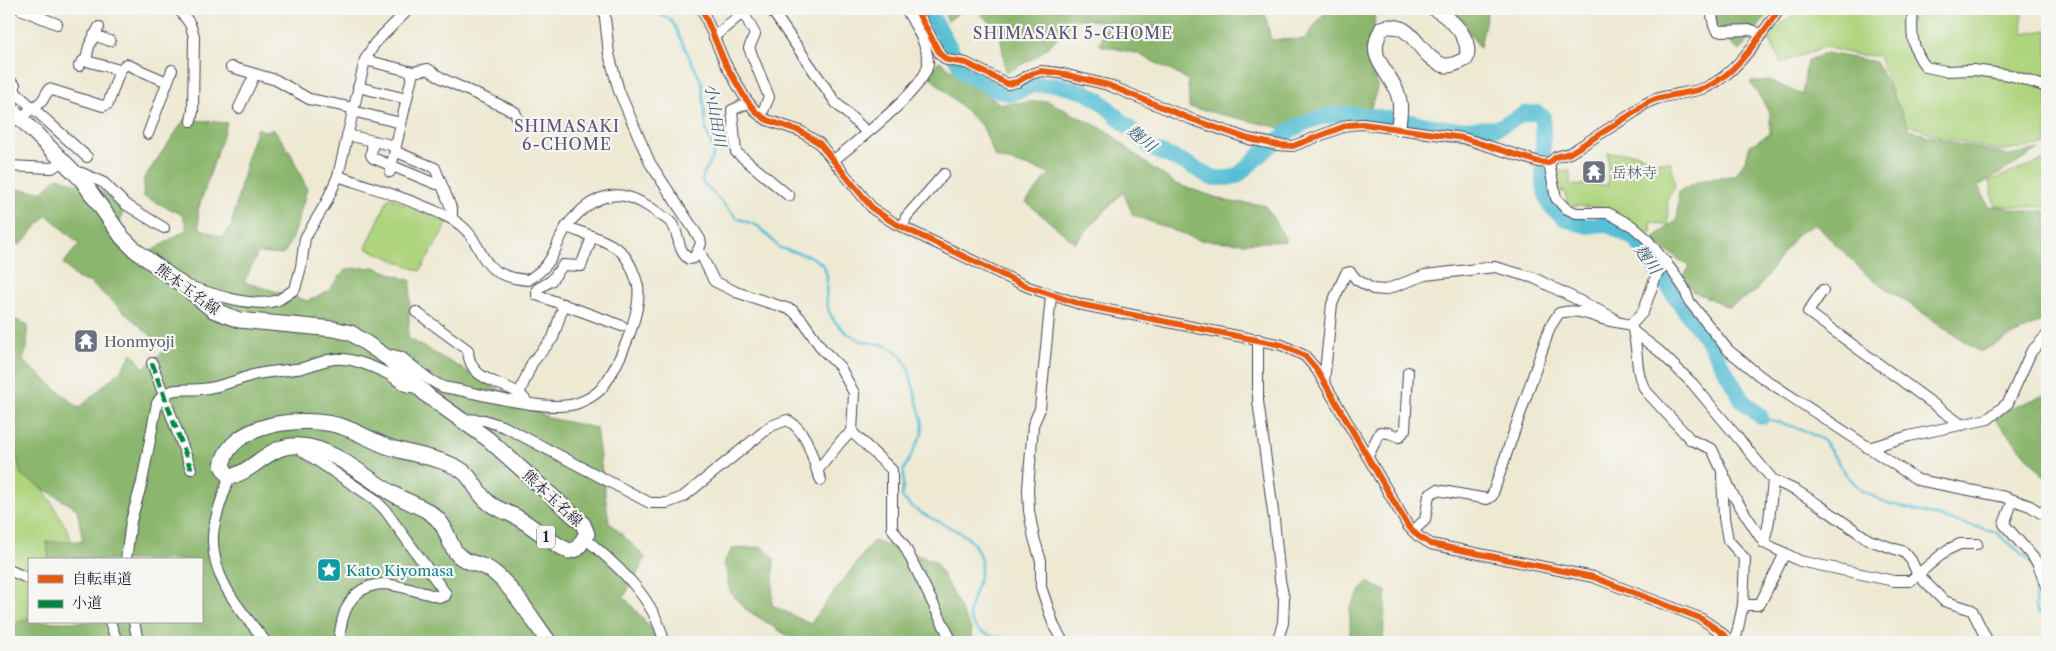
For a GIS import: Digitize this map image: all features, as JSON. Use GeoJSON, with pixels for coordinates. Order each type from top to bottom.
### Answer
{"type":"FeatureCollection","features":[{"type":"Feature","properties":{"kind":"main road","name":"熊本玉名線"},"geometry":{"type":"LineString","coordinates":[[9,107],[26,113],[62,161],[76,175],[122,238],[134,250],[213,310],[239,320],[334,329],[351,333],[388,358],[416,387],[462,419],[500,449],[583,524],[588,534],[577,548],[569,551],[558,546],[536,529],[490,504],[464,472],[452,466],[387,447],[338,425],[281,422],[256,430],[233,445],[223,458],[222,466],[229,477]]}},
{"type":"Feature","properties":{"kind":"main road"},"geometry":{"type":"LineString","coordinates":[[229,477],[239,475],[273,451],[296,446],[311,448],[336,458],[393,494],[433,515],[441,522],[449,543],[457,554],[472,564],[488,568],[503,581],[549,642]]}},
{"type":"Feature","properties":{"kind":"street"},"geometry":{"type":"LineString","coordinates":[[20,9],[57,24]]}},
{"type":"Feature","properties":{"kind":"street"},"geometry":{"type":"LineString","coordinates":[[179,9],[190,24],[194,36],[193,111],[191,121]]}},
{"type":"Feature","properties":{"kind":"street"},"geometry":{"type":"LineString","coordinates":[[181,284],[230,299],[265,302],[278,300],[295,289],[302,266],[305,238],[326,203],[338,176],[352,109],[365,60],[375,43],[409,9]]}},
{"type":"Feature","properties":{"kind":"street"},"geometry":{"type":"LineString","coordinates":[[338,176],[424,206],[456,221],[474,239],[480,254],[490,268],[499,274],[528,280],[549,264],[566,227],[596,199],[607,195],[624,196],[634,199],[669,221],[676,229],[678,242],[685,256],[688,259],[694,258],[701,244],[700,239],[650,163],[619,90],[609,54],[604,9]]}},
{"type":"Feature","properties":{"kind":"street"},"geometry":{"type":"LineString","coordinates":[[702,9],[725,63],[748,103],[768,120],[800,131],[819,143],[873,208],[903,227],[1028,287],[1051,296],[1082,305],[1258,339],[1282,345],[1305,356],[1324,382],[1408,526],[1413,532],[1431,544],[1567,570],[1592,577],[1700,618],[1734,642],[1743,605],[1745,559],[1728,540],[1724,518],[1722,469]]}},
{"type":"Feature","properties":{"kind":"street"},"geometry":{"type":"LineString","coordinates":[[771,9],[836,103],[867,132]]}},
{"type":"Feature","properties":{"kind":"street"},"geometry":{"type":"LineString","coordinates":[[834,160],[894,110],[923,78],[929,64],[925,46],[906,9]]}},
{"type":"Feature","properties":{"kind":"street"},"geometry":{"type":"LineString","coordinates":[[916,9],[940,54],[950,62],[966,63],[1008,84],[1041,71],[1059,72],[1108,85],[1191,119],[1249,140],[1264,143],[1293,146],[1348,125],[1363,124],[1462,138],[1545,162],[1570,153],[1635,112],[1652,99],[1675,96],[1714,83],[1737,65],[1780,9]]}},
{"type":"Feature","properties":{"kind":"street"},"geometry":{"type":"LineString","coordinates":[[1398,128],[1400,113],[1397,92],[1376,57],[1376,40],[1382,28],[1391,25],[1400,26],[1436,61],[1444,65],[1453,65],[1466,59],[1468,52],[1466,38],[1444,14],[1435,9]]}},
{"type":"Feature","properties":{"kind":"street"},"geometry":{"type":"LineString","coordinates":[[1711,9],[1714,26],[1718,31],[1752,30],[1760,34]]}},
{"type":"Feature","properties":{"kind":"street"},"geometry":{"type":"LineString","coordinates":[[1913,9],[1911,31],[1914,50],[1926,67],[1944,72],[1974,70],[2010,76],[2047,87]]}},
{"type":"Feature","properties":{"kind":"street"},"geometry":{"type":"LineString","coordinates":[[714,37],[745,10],[755,34],[749,48],[769,96],[761,116]]}},
{"type":"Feature","properties":{"kind":"street"},"geometry":{"type":"LineString","coordinates":[[110,41],[97,31],[82,64],[120,70]]}},
{"type":"Feature","properties":{"kind":"street"},"geometry":{"type":"LineString","coordinates":[[365,60],[413,72],[428,69],[443,79],[515,112],[520,125]]}},
{"type":"Feature","properties":{"kind":"street"},"geometry":{"type":"LineString","coordinates":[[26,113],[42,101],[49,89],[103,106],[108,104],[120,70],[126,64],[167,82]]}},
{"type":"Feature","properties":{"kind":"street"},"geometry":{"type":"LineString","coordinates":[[231,67],[276,80],[309,99],[401,122]]}},
{"type":"Feature","properties":{"kind":"street"},"geometry":{"type":"LineString","coordinates":[[148,134],[172,70]]}},
{"type":"Feature","properties":{"kind":"street"},"geometry":{"type":"LineString","coordinates":[[390,169],[413,72]]}},
{"type":"Feature","properties":{"kind":"street"},"geometry":{"type":"LineString","coordinates":[[239,108],[255,74]]}},
{"type":"Feature","properties":{"kind":"street"},"geometry":{"type":"LineString","coordinates":[[9,80],[15,85],[15,92],[26,113],[87,157]]}},
{"type":"Feature","properties":{"kind":"street"},"geometry":{"type":"LineString","coordinates":[[358,87],[407,99]]}},
{"type":"Feature","properties":{"kind":"street"},"geometry":{"type":"LineString","coordinates":[[748,103],[732,110],[736,152],[789,196]]}},
{"type":"Feature","properties":{"kind":"street"},"geometry":{"type":"LineString","coordinates":[[347,135],[390,145],[400,152],[435,168],[452,210],[452,219]]}},
{"type":"Feature","properties":{"kind":"street"},"geometry":{"type":"LineString","coordinates":[[373,141],[371,154],[373,158],[390,169],[436,184],[441,183]]}},
{"type":"Feature","properties":{"kind":"street"},"geometry":{"type":"LineString","coordinates":[[9,166],[52,168],[62,161]]}},
{"type":"Feature","properties":{"kind":"street"},"geometry":{"type":"LineString","coordinates":[[1545,162],[1556,198],[1565,208],[1576,213],[1608,213],[1632,226],[1646,238],[1684,288],[1689,301],[1728,350],[1760,376],[1918,480],[2013,500],[2030,506],[2047,517]]}},
{"type":"Feature","properties":{"kind":"street"},"geometry":{"type":"LineString","coordinates":[[76,175],[82,173],[104,183],[125,204],[164,228]]}},
{"type":"Feature","properties":{"kind":"street"},"geometry":{"type":"LineString","coordinates":[[903,227],[906,217],[944,174]]}},
{"type":"Feature","properties":{"kind":"street"},"geometry":{"type":"LineString","coordinates":[[388,358],[393,356],[401,357],[430,380],[443,387],[541,406],[577,403],[591,397],[601,388],[610,374],[628,339],[638,303],[638,287],[632,266],[614,246],[566,227]]}},
{"type":"Feature","properties":{"kind":"street"},"geometry":{"type":"LineString","coordinates":[[592,237],[581,266],[563,264],[551,280],[537,289],[536,294],[622,326]]}},
{"type":"Feature","properties":{"kind":"street"},"geometry":{"type":"LineString","coordinates":[[462,419],[484,420],[505,427],[650,502],[668,503],[683,496],[771,426],[787,420],[796,425],[807,442],[819,476],[842,440],[852,432],[854,393],[851,387],[840,367],[822,349],[802,320],[792,310],[736,292],[714,280],[699,250]]}},
{"type":"Feature","properties":{"kind":"street"},"geometry":{"type":"LineString","coordinates":[[1664,263],[1656,276],[1647,306],[1632,329],[1636,365],[1641,383],[1646,391],[1691,440],[1712,449],[1733,495],[1764,543],[1800,561],[1894,581],[1910,581],[1947,550],[1960,544],[1977,544]]}},
{"type":"Feature","properties":{"kind":"street"},"geometry":{"type":"LineString","coordinates":[[1324,382],[1332,304],[1346,273],[1350,272],[1357,280],[1373,289],[1385,290],[1425,275],[1495,267],[1534,278],[1612,316],[1616,322]]}},
{"type":"Feature","properties":{"kind":"street"},"geometry":{"type":"LineString","coordinates":[[1823,290],[1808,312],[1962,425]]}},
{"type":"Feature","properties":{"kind":"street"},"geometry":{"type":"LineString","coordinates":[[1051,296],[1040,409],[1033,426],[1028,489],[1029,511],[1041,561],[1041,587],[1054,626],[1063,642]]}},
{"type":"Feature","properties":{"kind":"street"},"geometry":{"type":"LineString","coordinates":[[519,394],[532,363],[553,338],[564,304]]}},
{"type":"Feature","properties":{"kind":"street"},"geometry":{"type":"LineString","coordinates":[[1413,532],[1425,520],[1430,495],[1437,490],[1487,499],[1492,496],[1550,327],[1559,313],[1570,310],[1584,312],[1632,329],[1659,351],[1693,384],[1736,433],[1773,480],[1797,491],[1869,540],[1904,552],[1918,575],[1944,601],[1972,610],[1988,642]]}},
{"type":"Feature","properties":{"kind":"street"},"geometry":{"type":"LineString","coordinates":[[416,312],[468,350],[468,357],[472,367],[484,378],[519,394],[528,403]]}},
{"type":"Feature","properties":{"kind":"street"},"geometry":{"type":"LineString","coordinates":[[1868,448],[1908,436],[1988,419],[2008,403],[2030,352],[2047,335]]}},
{"type":"Feature","properties":{"kind":"street"},"geometry":{"type":"LineString","coordinates":[[1258,339],[1258,401],[1284,600],[1283,623],[1277,642]]}},
{"type":"Feature","properties":{"kind":"street"},"geometry":{"type":"LineString","coordinates":[[126,558],[131,521],[142,482],[157,403],[164,393],[181,389],[213,388],[254,375],[286,371],[332,359],[343,359],[367,365],[390,375],[404,386],[416,387]]}},
{"type":"Feature","properties":{"kind":"street"},"geometry":{"type":"LineString","coordinates":[[152,363],[191,469]]}},
{"type":"Feature","properties":{"kind":"street"},"geometry":{"type":"LineString","coordinates":[[1368,456],[1380,432],[1399,437],[1405,430],[1408,372]]}},
{"type":"Feature","properties":{"kind":"street"},"geometry":{"type":"LineString","coordinates":[[852,432],[892,470],[892,528],[905,547],[952,642]]}},
{"type":"Feature","properties":{"kind":"street"},"geometry":{"type":"LineString","coordinates":[[296,446],[327,469],[373,498],[390,517],[446,594],[440,597],[384,584],[364,589],[353,596],[340,623],[339,642]]}},
{"type":"Feature","properties":{"kind":"street"},"geometry":{"type":"LineString","coordinates":[[229,477],[216,519],[213,536],[217,570],[241,611],[266,642]]}},
{"type":"Feature","properties":{"kind":"street"},"geometry":{"type":"LineString","coordinates":[[1764,543],[1769,520],[1773,480]]}},
{"type":"Feature","properties":{"kind":"street"},"geometry":{"type":"LineString","coordinates":[[2013,500],[2004,524],[2038,562],[2047,588]]}},
{"type":"Feature","properties":{"kind":"street"},"geometry":{"type":"LineString","coordinates":[[588,534],[587,540],[613,562],[644,597],[661,627],[664,642]]}},
{"type":"Feature","properties":{"kind":"street"},"geometry":{"type":"LineString","coordinates":[[1743,605],[1758,605],[1761,602],[1785,553]]}},
{"type":"Feature","properties":{"kind":"street"},"geometry":{"type":"LineString","coordinates":[[9,570],[28,579]]}},
{"type":"Feature","properties":{"kind":"street"},"geometry":{"type":"LineString","coordinates":[[111,624],[117,642]]}},
{"type":"Feature","properties":{"kind":"street"},"geometry":{"type":"LineString","coordinates":[[134,624],[138,642]]}},
{"type":"Feature","properties":{"kind":"street"},"geometry":{"type":"LineString","coordinates":[[1714,642],[1721,633]]}},
{"type":"Feature","properties":{"kind":"green space"},"geometry":{"type":"Polygon","coordinates":[[[942,9],[964,9],[948,21],[942,9]]]}},
{"type":"Feature","properties":{"kind":"green space"},"geometry":{"type":"Polygon","coordinates":[[[976,9],[1264,9],[1271,40],[1305,39],[1327,9],[1374,9],[1377,88],[1369,113],[1294,131],[1189,107],[1188,80],[1139,54],[1100,45],[1108,22],[1077,19],[1038,56],[1006,73],[1000,33],[976,9]]]}},
{"type":"Feature","properties":{"kind":"green space"},"geometry":{"type":"Polygon","coordinates":[[[1450,9],[1488,9],[1480,47],[1450,9]]]}},
{"type":"Feature","properties":{"kind":"green space"},"geometry":{"type":"Polygon","coordinates":[[[1725,9],[1772,9],[1740,51],[1728,42],[1713,18],[1725,9]]]}},
{"type":"Feature","properties":{"kind":"green space"},"geometry":{"type":"Polygon","coordinates":[[[1803,9],[2021,9],[2023,34],[2047,30],[2047,145],[1999,151],[1941,137],[1907,124],[1891,91],[1879,56],[1857,55],[1824,47],[1781,63],[1768,36],[1778,26],[1803,9]]]}},
{"type":"Feature","properties":{"kind":"green space"},"geometry":{"type":"Polygon","coordinates":[[[1826,53],[1876,62],[1910,130],[1954,143],[2008,155],[2039,150],[1978,186],[1989,206],[2027,211],[2047,211],[2047,318],[1980,352],[1867,275],[1815,224],[1797,234],[1755,292],[1729,307],[1692,291],[1683,276],[1690,267],[1651,240],[1677,220],[1679,191],[1699,181],[1736,175],[1746,159],[1750,145],[1770,134],[1770,113],[1750,82],[1769,80],[1802,95],[1807,61],[1826,53]]]}},
{"type":"Feature","properties":{"kind":"green space"},"geometry":{"type":"Polygon","coordinates":[[[939,61],[1000,104],[1047,101],[1105,130],[1176,184],[1230,202],[1265,205],[1287,241],[1242,243],[1199,240],[1133,215],[1123,192],[1075,243],[1026,202],[1050,173],[995,157],[983,127],[928,75],[939,61]]]}},
{"type":"Feature","properties":{"kind":"green space"},"geometry":{"type":"Polygon","coordinates":[[[185,119],[227,123],[198,210],[199,228],[221,237],[231,227],[248,154],[257,128],[265,131],[274,129],[291,154],[307,189],[294,235],[283,255],[258,253],[244,282],[308,301],[328,291],[346,269],[374,267],[411,281],[408,338],[549,418],[596,428],[609,522],[646,558],[624,597],[663,642],[9,642],[9,627],[28,618],[28,624],[202,624],[202,558],[49,558],[47,542],[83,541],[77,509],[21,475],[9,422],[9,318],[27,324],[27,347],[23,361],[79,408],[122,369],[132,353],[144,368],[166,349],[91,283],[77,278],[63,264],[79,244],[47,215],[20,245],[12,241],[9,244],[9,188],[42,192],[57,177],[107,194],[123,210],[116,239],[139,259],[187,229],[183,215],[143,196],[144,178],[185,119]]]}},
{"type":"Feature","properties":{"kind":"green space"},"geometry":{"type":"Polygon","coordinates":[[[1608,153],[1636,153],[1657,162],[1671,162],[1675,187],[1667,199],[1669,227],[1651,221],[1651,234],[1621,215],[1599,207],[1569,206],[1564,192],[1558,190],[1556,171],[1570,171],[1570,185],[1608,185],[1608,153]]]}},
{"type":"Feature","properties":{"kind":"green space"},"geometry":{"type":"Polygon","coordinates":[[[2047,159],[2047,207],[1995,206],[1989,181],[2047,159]]]}},
{"type":"Feature","properties":{"kind":"green space"},"geometry":{"type":"Polygon","coordinates":[[[389,197],[448,223],[420,271],[366,248],[389,197]]]}},
{"type":"Feature","properties":{"kind":"green space"},"geometry":{"type":"Polygon","coordinates":[[[9,345],[35,474],[68,531],[77,558],[28,558],[28,623],[9,642],[9,345]]]}},
{"type":"Feature","properties":{"kind":"green space"},"geometry":{"type":"Polygon","coordinates":[[[2047,394],[2047,479],[1992,416],[2047,394]]]}},
{"type":"Feature","properties":{"kind":"green space"},"geometry":{"type":"Polygon","coordinates":[[[873,541],[935,561],[971,629],[972,642],[797,642],[744,608],[730,592],[724,562],[732,549],[762,547],[774,558],[772,605],[810,624],[873,541]]]}},
{"type":"Feature","properties":{"kind":"green space"},"geometry":{"type":"Polygon","coordinates":[[[1367,582],[1386,591],[1383,642],[1350,642],[1350,607],[1367,582]]]}},
{"type":"Feature","properties":{"kind":"waterway","name":"小山田川"},"geometry":{"type":"LineString","coordinates":[[646,9],[670,19],[702,83],[706,130],[713,150],[713,157],[703,175],[702,182],[737,218],[758,226],[780,248],[809,256],[824,266],[827,276],[826,298],[829,312],[835,322],[847,333],[862,341],[884,345],[900,354],[908,367],[923,424],[922,434],[904,469],[902,497],[920,512],[961,533],[975,546],[980,558],[981,570],[971,604],[970,614],[972,623],[985,634],[1025,642]]}},
{"type":"Feature","properties":{"kind":"waterway","name":"麹川"},"geometry":{"type":"LineString","coordinates":[[928,9],[965,74],[998,91],[1011,94],[1033,85],[1055,84],[1085,92],[1099,100],[1152,149],[1186,163],[1212,178],[1237,176],[1285,134],[1312,120],[1327,116],[1349,114],[1387,118]]}},
{"type":"Feature","properties":{"kind":"waterway","name":"麹川"},"geometry":{"type":"LineString","coordinates":[[1410,122],[1451,129],[1497,128],[1526,113],[1537,113],[1543,117],[1543,177],[1545,192],[1550,206],[1564,218],[1588,226],[1603,224],[1633,238],[1644,250],[1682,307],[1710,344],[1742,400],[1761,417]]}},
{"type":"Feature","properties":{"kind":"waterway"},"geometry":{"type":"LineString","coordinates":[[1761,417],[1801,429],[1823,440],[1846,474],[1862,491],[1887,503],[1996,532],[2029,560],[2036,574],[2035,607],[2038,612],[2047,618]]}},
{"type":"Feature","properties":{"kind":"marked path"},"geometry":{"type":"LineString","coordinates":[[152,363],[191,469]]}},
{"type":"Feature","properties":{"kind":"cycle path"},"geometry":{"type":"LineString","coordinates":[[702,9],[725,63],[745,98],[757,113],[767,120],[800,131],[819,143],[873,209],[894,223],[1028,287],[1083,305],[1282,345],[1305,356],[1317,370],[1408,526],[1418,536],[1431,544],[1593,577],[1700,618],[1732,642]]}},
{"type":"Feature","properties":{"kind":"cycle path"},"geometry":{"type":"LineString","coordinates":[[916,9],[940,54],[947,60],[966,63],[1008,84],[1041,71],[1059,73],[1108,85],[1191,119],[1249,139],[1278,145],[1293,146],[1348,125],[1363,124],[1463,138],[1539,162],[1549,163],[1556,157],[1570,153],[1651,101],[1698,90],[1718,80],[1739,63],[1780,9]]}},
{"type":"Feature","properties":{"kind":"place","name":"岳林寺"},"geometry":{"type":"Point","coordinates":[1594,172]}},
{"type":"Feature","properties":{"kind":"place","name":"Honmyoji"},"geometry":{"type":"Point","coordinates":[86,341]}},
{"type":"Feature","properties":{"kind":"place","name":"Kato Kiyomasa"},"geometry":{"type":"Point","coordinates":[329,570]}},
{"type":"Feature","properties":{"kind":"district","name":"SHIMASAKI 5-CHOME"},"geometry":{"type":"Point","coordinates":[1073,33]}},
{"type":"Feature","properties":{"kind":"district","name":"SHIMASAKI 6-CHOME"},"geometry":{"type":"Point","coordinates":[567,135]}}]}
